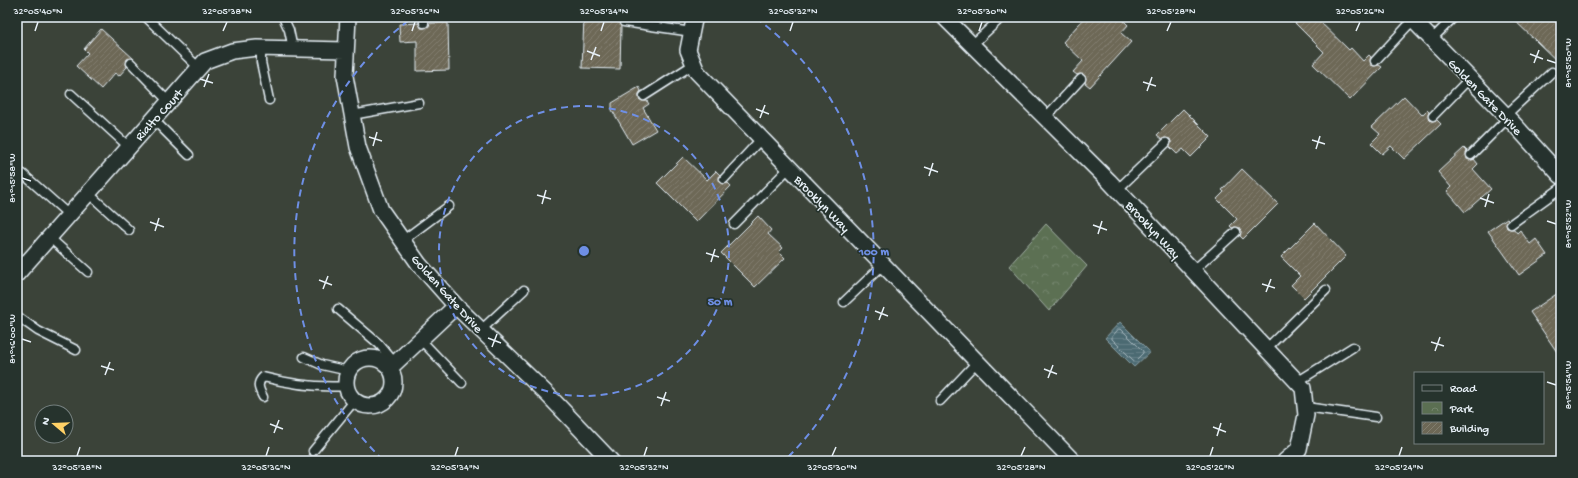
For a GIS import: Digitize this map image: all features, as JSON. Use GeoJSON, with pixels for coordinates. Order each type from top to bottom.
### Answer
{"type":"FeatureCollection","features":[{"type":"Feature","properties":{"kind":"street","name":"Golden Gate Drive"},"geometry":{"type":"LineString","coordinates":[[348,17],[345,76],[358,147],[381,210],[419,264],[456,306],[548,395],[610,461]]}},
{"type":"Feature","properties":{"kind":"street","name":"Brooklyn Way"},"geometry":{"type":"LineString","coordinates":[[696,17],[694,20],[688,50],[697,72],[1073,461]]}},
{"type":"Feature","properties":{"kind":"street","name":"Brooklyn Way"},"geometry":{"type":"LineString","coordinates":[[944,17],[1117,190],[1303,388],[1306,415],[1299,449],[1285,461]]}},
{"type":"Feature","properties":{"kind":"street","name":"Golden Gate Drive"},"geometry":{"type":"LineString","coordinates":[[1412,19],[1507,117],[1561,178]]}},
{"type":"Feature","properties":{"kind":"street","name":"Rialto Court"},"geometry":{"type":"LineString","coordinates":[[17,274],[205,61],[232,51],[261,48],[346,50]]}},
{"type":"Feature","properties":{"kind":"street"},"geometry":{"type":"LineString","coordinates":[[392,366],[456,306]]}},
{"type":"Feature","properties":{"kind":"street"},"geometry":{"type":"LineString","coordinates":[[370,358],[377,359],[392,366],[394,383],[392,391],[388,398],[381,403],[366,406],[355,400],[348,392],[348,378],[355,363],[370,358]]}},
{"type":"Feature","properties":{"kind":"lane"},"geometry":{"type":"LineString","coordinates":[[146,17],[199,68]]}},
{"type":"Feature","properties":{"kind":"lane"},"geometry":{"type":"LineString","coordinates":[[283,17],[289,30],[293,49]]}},
{"type":"Feature","properties":{"kind":"lane"},"geometry":{"type":"LineString","coordinates":[[972,45],[1002,17]]}},
{"type":"Feature","properties":{"kind":"lane"},"geometry":{"type":"LineString","coordinates":[[1432,39],[1454,17]]}},
{"type":"Feature","properties":{"kind":"lane"},"geometry":{"type":"LineString","coordinates":[[1375,61],[1412,19]]}},
{"type":"Feature","properties":{"kind":"lane"},"geometry":{"type":"LineString","coordinates":[[624,22],[692,32]]}},
{"type":"Feature","properties":{"kind":"lane"},"geometry":{"type":"LineString","coordinates":[[261,48],[261,62],[269,100]]}},
{"type":"Feature","properties":{"kind":"lane"},"geometry":{"type":"LineString","coordinates":[[131,63],[169,102]]}},
{"type":"Feature","properties":{"kind":"lane"},"geometry":{"type":"LineString","coordinates":[[644,96],[694,64]]}},
{"type":"Feature","properties":{"kind":"lane"},"geometry":{"type":"LineString","coordinates":[[1471,155],[1552,72]]}},
{"type":"Feature","properties":{"kind":"lane"},"geometry":{"type":"LineString","coordinates":[[1433,116],[1470,78]]}},
{"type":"Feature","properties":{"kind":"lane"},"geometry":{"type":"LineString","coordinates":[[1045,118],[1081,79]]}},
{"type":"Feature","properties":{"kind":"lane"},"geometry":{"type":"LineString","coordinates":[[71,94],[129,147]]}},
{"type":"Feature","properties":{"kind":"lane"},"geometry":{"type":"LineString","coordinates":[[352,115],[419,103]]}},
{"type":"Feature","properties":{"kind":"lane"},"geometry":{"type":"LineString","coordinates":[[153,119],[189,155]]}},
{"type":"Feature","properties":{"kind":"lane"},"geometry":{"type":"LineString","coordinates":[[724,179],[761,139]]}},
{"type":"Feature","properties":{"kind":"lane"},"geometry":{"type":"LineString","coordinates":[[1117,190],[1166,143]]}},
{"type":"Feature","properties":{"kind":"lane"},"geometry":{"type":"LineString","coordinates":[[734,224],[790,168]]}},
{"type":"Feature","properties":{"kind":"lane"},"geometry":{"type":"LineString","coordinates":[[23,174],[69,215]]}},
{"type":"Feature","properties":{"kind":"lane"},"geometry":{"type":"LineString","coordinates":[[1511,224],[1561,178]]}},
{"type":"Feature","properties":{"kind":"lane"},"geometry":{"type":"LineString","coordinates":[[88,193],[129,230]]}},
{"type":"Feature","properties":{"kind":"lane"},"geometry":{"type":"LineString","coordinates":[[402,241],[449,206]]}},
{"type":"Feature","properties":{"kind":"lane"},"geometry":{"type":"LineString","coordinates":[[1193,271],[1236,232]]}},
{"type":"Feature","properties":{"kind":"lane"},"geometry":{"type":"LineString","coordinates":[[49,237],[88,272]]}},
{"type":"Feature","properties":{"kind":"lane"},"geometry":{"type":"LineString","coordinates":[[844,302],[883,265]]}},
{"type":"Feature","properties":{"kind":"lane"},"geometry":{"type":"LineString","coordinates":[[481,330],[524,290]]}},
{"type":"Feature","properties":{"kind":"lane"},"geometry":{"type":"LineString","coordinates":[[1266,349],[1326,290]]}},
{"type":"Feature","properties":{"kind":"lane"},"geometry":{"type":"LineString","coordinates":[[338,309],[379,344],[392,366]]}},
{"type":"Feature","properties":{"kind":"lane"},"geometry":{"type":"LineString","coordinates":[[17,316],[38,331],[76,350]]}},
{"type":"Feature","properties":{"kind":"lane"},"geometry":{"type":"LineString","coordinates":[[420,339],[462,383]]}},
{"type":"Feature","properties":{"kind":"lane"},"geometry":{"type":"LineString","coordinates":[[1297,382],[1353,347]]}},
{"type":"Feature","properties":{"kind":"lane"},"geometry":{"type":"LineString","coordinates":[[304,357],[348,378]]}},
{"type":"Feature","properties":{"kind":"lane"},"geometry":{"type":"LineString","coordinates":[[940,401],[977,362]]}},
{"type":"Feature","properties":{"kind":"lane"},"geometry":{"type":"LineString","coordinates":[[263,397],[258,387],[259,381],[263,377],[276,381],[327,387],[348,378]]}},
{"type":"Feature","properties":{"kind":"lane"},"geometry":{"type":"LineString","coordinates":[[313,451],[355,400]]}},
{"type":"Feature","properties":{"kind":"lane"},"geometry":{"type":"LineString","coordinates":[[1306,407],[1376,417]]}},
{"type":"Feature","properties":{"kind":"green space"},"geometry":{"type":"Polygon","coordinates":[[[1046,224],[1087,266],[1049,311],[1009,266],[1046,224]]]}},
{"type":"Feature","properties":{"kind":"water"},"geometry":{"type":"Polygon","coordinates":[[[1120,322],[1150,352],[1134,367],[1105,338],[1120,322]]]}},
{"type":"Feature","properties":{"kind":"building"},"geometry":{"type":"Polygon","coordinates":[[[584,17],[622,17],[619,22],[621,27],[620,69],[582,68],[584,17]]]}},
{"type":"Feature","properties":{"kind":"building"},"geometry":{"type":"Polygon","coordinates":[[[1085,17],[1120,17],[1128,25],[1121,33],[1131,42],[1090,87],[1085,83],[1086,78],[1084,75],[1077,75],[1073,72],[1083,61],[1063,42],[1085,17]]]}},
{"type":"Feature","properties":{"kind":"building"},"geometry":{"type":"Polygon","coordinates":[[[1289,17],[1315,17],[1349,50],[1351,48],[1363,61],[1369,55],[1371,57],[1371,65],[1379,65],[1382,67],[1350,100],[1313,64],[1324,52],[1289,17]]]}},
{"type":"Feature","properties":{"kind":"building"},"geometry":{"type":"Polygon","coordinates":[[[1511,17],[1561,17],[1561,65],[1511,17]]]}},
{"type":"Feature","properties":{"kind":"building"},"geometry":{"type":"Polygon","coordinates":[[[419,23],[421,28],[424,28],[429,26],[430,23],[448,23],[449,70],[417,71],[417,41],[400,42],[399,24],[419,23]]]}},
{"type":"Feature","properties":{"kind":"building"},"geometry":{"type":"Polygon","coordinates":[[[101,29],[134,59],[127,59],[127,67],[119,76],[115,73],[101,89],[76,66],[88,53],[84,49],[101,29]]]}},
{"type":"Feature","properties":{"kind":"building"},"geometry":{"type":"Polygon","coordinates":[[[639,87],[641,91],[639,94],[639,99],[642,101],[647,101],[649,104],[643,108],[656,130],[632,144],[612,110],[612,103],[639,87]]]}},
{"type":"Feature","properties":{"kind":"building"},"geometry":{"type":"Polygon","coordinates":[[[1404,96],[1422,115],[1427,110],[1429,112],[1429,120],[1437,120],[1441,124],[1404,159],[1391,146],[1382,154],[1371,143],[1380,134],[1372,127],[1404,96]]]}},
{"type":"Feature","properties":{"kind":"building"},"geometry":{"type":"Polygon","coordinates":[[[1183,109],[1211,137],[1191,157],[1183,149],[1177,154],[1170,147],[1170,139],[1162,139],[1157,135],[1183,109]]]}},
{"type":"Feature","properties":{"kind":"building"},"geometry":{"type":"Polygon","coordinates":[[[1464,148],[1467,151],[1467,159],[1474,159],[1478,164],[1473,169],[1491,189],[1465,212],[1447,191],[1451,187],[1438,172],[1464,148]]]}},
{"type":"Feature","properties":{"kind":"building"},"geometry":{"type":"Polygon","coordinates":[[[683,157],[707,180],[716,171],[720,175],[720,183],[728,183],[731,186],[696,222],[657,183],[683,157]]]}},
{"type":"Feature","properties":{"kind":"building"},"geometry":{"type":"Polygon","coordinates":[[[1242,169],[1278,204],[1243,239],[1240,236],[1240,228],[1232,228],[1230,226],[1237,219],[1217,199],[1224,192],[1222,190],[1242,169]]]}},
{"type":"Feature","properties":{"kind":"building"},"geometry":{"type":"Polygon","coordinates":[[[758,216],[771,230],[768,234],[783,248],[779,252],[785,258],[755,287],[721,253],[758,216]]]}},
{"type":"Feature","properties":{"kind":"building"},"geometry":{"type":"Polygon","coordinates":[[[1507,218],[1507,228],[1514,229],[1517,233],[1520,230],[1530,244],[1536,239],[1547,255],[1519,275],[1488,231],[1507,218]]]}},
{"type":"Feature","properties":{"kind":"building"},"geometry":{"type":"Polygon","coordinates":[[[1315,223],[1346,256],[1304,298],[1291,285],[1300,276],[1281,257],[1315,223]]]}},
{"type":"Feature","properties":{"kind":"building"},"geometry":{"type":"Polygon","coordinates":[[[1561,291],[1561,358],[1530,312],[1561,291]]]}}]}
